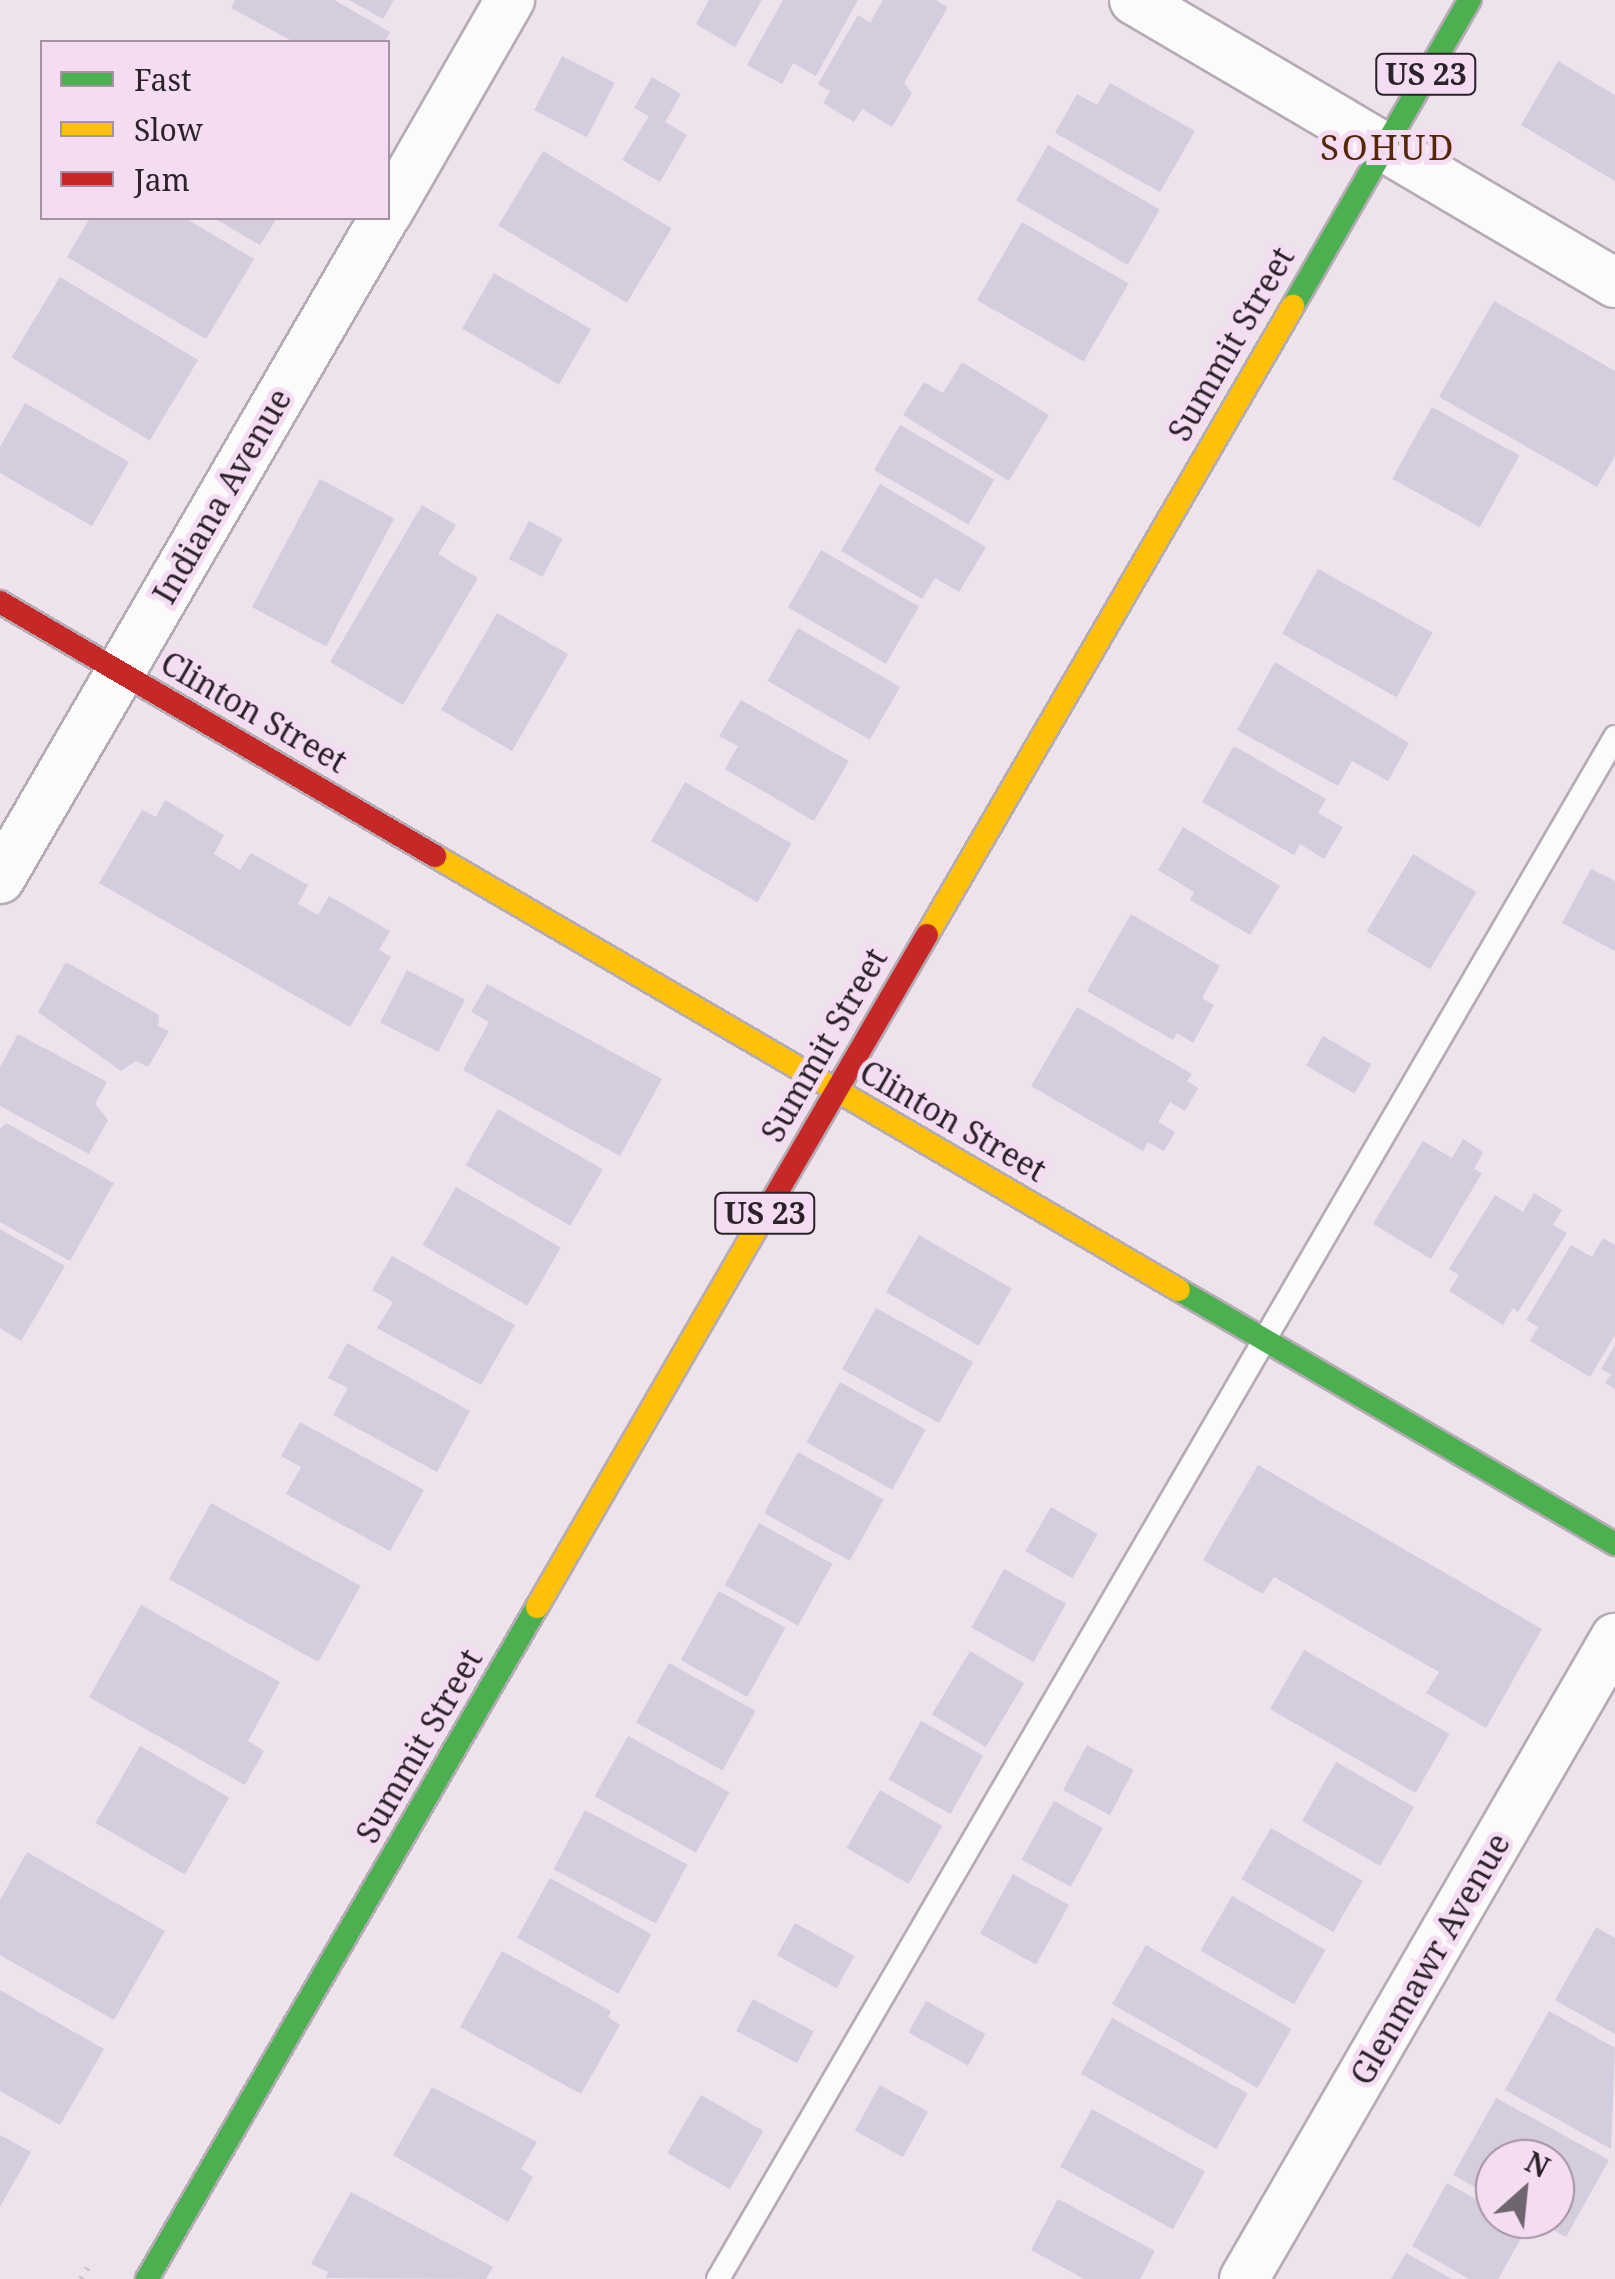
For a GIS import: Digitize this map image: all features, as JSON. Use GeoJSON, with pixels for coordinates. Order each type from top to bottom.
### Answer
{"type":"FeatureCollection","features":[{"type":"Feature","properties":{"kind":"main road","name":"Summit Street"},"geometry":{"type":"LineString","coordinates":[[146,2279],[1470,0]]}},
{"type":"Feature","properties":{"kind":"main road","name":"Clinton Street"},"geometry":{"type":"LineString","coordinates":[[0,602],[1615,1544]]}},
{"type":"Feature","properties":{"kind":"street","name":"Indiana Avenue"},"geometry":{"type":"LineString","coordinates":[[390,208],[510,0]]}},
{"type":"Feature","properties":{"kind":"street"},"geometry":{"type":"LineString","coordinates":[[1134,0],[1615,283]]}},
{"type":"Feature","properties":{"kind":"street","name":"Indiana Avenue"},"geometry":{"type":"LineString","coordinates":[[0,878],[383,220]]}},
{"type":"Feature","properties":{"kind":"street","name":"Glenmawr Avenue"},"geometry":{"type":"LineString","coordinates":[[1244,2279],[1615,1638]]}},
{"type":"Feature","properties":{"kind":"lane"},"geometry":{"type":"LineString","coordinates":[[718,2279],[1615,738]]}},
{"type":"Feature","properties":{"kind":"building"},"geometry":{"type":"Polygon","coordinates":[[[235,0],[334,0],[390,32],[386,40],[290,40],[231,8],[235,0]]]}},
{"type":"Feature","properties":{"kind":"building"},"geometry":{"type":"Polygon","coordinates":[[[349,0],[394,0],[383,19],[349,0]]]}},
{"type":"Feature","properties":{"kind":"building"},"geometry":{"type":"Polygon","coordinates":[[[709,0],[762,0],[735,47],[696,24],[709,0]]]}},
{"type":"Feature","properties":{"kind":"building"},"geometry":{"type":"Polygon","coordinates":[[[783,0],[858,0],[816,76],[793,63],[782,84],[747,65],[783,0]]]}},
{"type":"Feature","properties":{"kind":"building"},"geometry":{"type":"Polygon","coordinates":[[[883,0],[936,0],[948,7],[904,83],[912,93],[892,127],[862,109],[854,122],[823,103],[830,91],[818,84],[858,15],[870,23],[883,0]]]}},
{"type":"Feature","properties":{"kind":"building"},"geometry":{"type":"Polygon","coordinates":[[[562,56],[615,83],[587,137],[534,110],[562,56]]]}},
{"type":"Feature","properties":{"kind":"building"},"geometry":{"type":"Polygon","coordinates":[[[1558,61],[1615,95],[1615,181],[1521,125],[1558,61]]]}},
{"type":"Feature","properties":{"kind":"building"},"geometry":{"type":"Polygon","coordinates":[[[652,77],[681,94],[665,122],[687,135],[660,182],[622,160],[649,116],[634,108],[652,77]]]}},
{"type":"Feature","properties":{"kind":"building"},"geometry":{"type":"Polygon","coordinates":[[[1110,83],[1195,131],[1160,192],[1055,133],[1077,94],[1097,105],[1110,83]]]}},
{"type":"Feature","properties":{"kind":"building"},"geometry":{"type":"Polygon","coordinates":[[[1048,145],[1160,210],[1128,265],[1016,200],[1048,145]]]}},
{"type":"Feature","properties":{"kind":"building"},"geometry":{"type":"Polygon","coordinates":[[[543,151],[672,228],[627,303],[498,226],[543,151]]]}},
{"type":"Feature","properties":{"kind":"building"},"geometry":{"type":"Polygon","coordinates":[[[89,220],[188,220],[254,259],[206,339],[67,257],[89,220]]]}},
{"type":"Feature","properties":{"kind":"building"},"geometry":{"type":"Polygon","coordinates":[[[217,220],[276,220],[260,245],[217,220]]]}},
{"type":"Feature","properties":{"kind":"building"},"geometry":{"type":"Polygon","coordinates":[[[1022,222],[1129,283],[1084,361],[977,300],[1022,222]]]}},
{"type":"Feature","properties":{"kind":"building"},"geometry":{"type":"Polygon","coordinates":[[[494,273],[591,329],[559,384],[462,328],[494,273]]]}},
{"type":"Feature","properties":{"kind":"building"},"geometry":{"type":"Polygon","coordinates":[[[60,277],[198,360],[150,440],[12,358],[60,277]]]}},
{"type":"Feature","properties":{"kind":"building"},"geometry":{"type":"Polygon","coordinates":[[[1494,301],[1615,371],[1615,456],[1597,487],[1439,397],[1494,301]]]}},
{"type":"Feature","properties":{"kind":"building"},"geometry":{"type":"Polygon","coordinates":[[[962,362],[1049,415],[1009,481],[903,415],[924,382],[943,393],[962,362]]]}},
{"type":"Feature","properties":{"kind":"building"},"geometry":{"type":"Polygon","coordinates":[[[25,403],[129,462],[92,526],[0,473],[0,447],[25,403]]]}},
{"type":"Feature","properties":{"kind":"building"},"geometry":{"type":"Polygon","coordinates":[[[1432,407],[1519,455],[1480,527],[1392,479],[1432,407]]]}},
{"type":"Feature","properties":{"kind":"building"},"geometry":{"type":"Polygon","coordinates":[[[900,425],[994,480],[968,525],[874,470],[900,425]]]}},
{"type":"Feature","properties":{"kind":"building"},"geometry":{"type":"Polygon","coordinates":[[[320,479],[394,518],[326,646],[252,607],[320,479]]]}},
{"type":"Feature","properties":{"kind":"building"},"geometry":{"type":"Polygon","coordinates":[[[880,484],[986,547],[959,592],[935,578],[922,599],[841,551],[880,484]]]}},
{"type":"Feature","properties":{"kind":"building"},"geometry":{"type":"Polygon","coordinates":[[[422,505],[456,525],[438,554],[478,578],[403,705],[330,662],[422,505]]]}},
{"type":"Feature","properties":{"kind":"building"},"geometry":{"type":"Polygon","coordinates":[[[529,521],[563,539],[542,577],[509,559],[529,521]]]}},
{"type":"Feature","properties":{"kind":"building"},"geometry":{"type":"Polygon","coordinates":[[[821,550],[919,606],[886,664],[788,607],[821,550]]]}},
{"type":"Feature","properties":{"kind":"building"},"geometry":{"type":"Polygon","coordinates":[[[1318,569],[1433,633],[1397,697],[1282,634],[1318,569]]]}},
{"type":"Feature","properties":{"kind":"building"},"geometry":{"type":"Polygon","coordinates":[[[497,613],[568,654],[512,751],[441,710],[497,613]]]}},
{"type":"Feature","properties":{"kind":"building"},"geometry":{"type":"Polygon","coordinates":[[[798,628],[900,687],[870,740],[768,681],[798,628]]]}},
{"type":"Feature","properties":{"kind":"building"},"geometry":{"type":"Polygon","coordinates":[[[1275,662],[1409,743],[1388,781],[1352,761],[1338,786],[1237,730],[1275,662]]]}},
{"type":"Feature","properties":{"kind":"building"},"geometry":{"type":"Polygon","coordinates":[[[741,700],[849,761],[814,821],[725,769],[738,746],[719,736],[741,700]]]}},
{"type":"Feature","properties":{"kind":"building"},"geometry":{"type":"Polygon","coordinates":[[[1234,746],[1326,799],[1318,813],[1343,827],[1324,859],[1300,844],[1294,855],[1202,802],[1234,746]]]}},
{"type":"Feature","properties":{"kind":"building"},"geometry":{"type":"Polygon","coordinates":[[[685,782],[792,844],[758,902],[651,841],[685,782]]]}},
{"type":"Feature","properties":{"kind":"building"},"geometry":{"type":"Polygon","coordinates":[[[165,800],[224,835],[214,854],[240,870],[251,853],[308,885],[298,904],[318,915],[329,896],[390,931],[379,950],[391,957],[350,1027],[99,883],[142,810],[156,817],[165,800]]]}},
{"type":"Feature","properties":{"kind":"building"},"geometry":{"type":"Polygon","coordinates":[[[1183,827],[1280,886],[1250,935],[1190,900],[1194,892],[1158,870],[1183,827]]]}},
{"type":"Feature","properties":{"kind":"building"},"geometry":{"type":"Polygon","coordinates":[[[1413,854],[1476,892],[1430,969],[1367,931],[1413,854]]]}},
{"type":"Feature","properties":{"kind":"building"},"geometry":{"type":"Polygon","coordinates":[[[1591,869],[1615,881],[1615,951],[1562,923],[1591,869]]]}},
{"type":"Feature","properties":{"kind":"building"},"geometry":{"type":"Polygon","coordinates":[[[1131,914],[1220,966],[1202,998],[1214,1005],[1193,1043],[1177,1033],[1173,1040],[1087,991],[1131,914]]]}},
{"type":"Feature","properties":{"kind":"building"},"geometry":{"type":"Polygon","coordinates":[[[66,962],[159,1015],[158,1026],[169,1031],[148,1067],[136,1061],[121,1071],[38,1012],[66,962]]]}},
{"type":"Feature","properties":{"kind":"building"},"geometry":{"type":"Polygon","coordinates":[[[407,970],[465,1000],[438,1052],[380,1023],[407,970]]]}},
{"type":"Feature","properties":{"kind":"building"},"geometry":{"type":"Polygon","coordinates":[[[487,984],[662,1079],[620,1156],[463,1070],[489,1022],[471,1012],[487,984]]]}},
{"type":"Feature","properties":{"kind":"building"},"geometry":{"type":"Polygon","coordinates":[[[1077,1007],[1192,1074],[1187,1081],[1198,1088],[1185,1111],[1170,1102],[1158,1122],[1175,1132],[1164,1151],[1148,1142],[1143,1151],[1031,1086],[1077,1007]]]}},
{"type":"Feature","properties":{"kind":"building"},"geometry":{"type":"Polygon","coordinates":[[[18,1034],[107,1082],[95,1104],[108,1120],[89,1154],[0,1106],[0,1067],[18,1034]]]}},
{"type":"Feature","properties":{"kind":"building"},"geometry":{"type":"Polygon","coordinates":[[[1323,1036],[1371,1064],[1354,1093],[1306,1065],[1323,1036]]]}},
{"type":"Feature","properties":{"kind":"building"},"geometry":{"type":"Polygon","coordinates":[[[498,1109],[603,1170],[570,1226],[466,1165],[498,1109]]]}},
{"type":"Feature","properties":{"kind":"building"},"geometry":{"type":"Polygon","coordinates":[[[6,1123],[114,1183],[70,1261],[0,1222],[0,1129],[6,1123]]]}},
{"type":"Feature","properties":{"kind":"building"},"geometry":{"type":"Polygon","coordinates":[[[1463,1139],[1483,1152],[1474,1169],[1482,1173],[1431,1259],[1373,1224],[1423,1141],[1452,1158],[1463,1139]]]}},
{"type":"Feature","properties":{"kind":"building"},"geometry":{"type":"Polygon","coordinates":[[[456,1187],[561,1248],[527,1306],[422,1245],[456,1187]]]}},
{"type":"Feature","properties":{"kind":"building"},"geometry":{"type":"Polygon","coordinates":[[[1534,1193],[1562,1210],[1553,1225],[1567,1233],[1518,1312],[1513,1308],[1503,1325],[1449,1291],[1459,1275],[1449,1269],[1495,1195],[1523,1212],[1534,1193]]]}},
{"type":"Feature","properties":{"kind":"building"},"geometry":{"type":"Polygon","coordinates":[[[0,1229],[65,1266],[21,1341],[0,1328],[0,1229]]]}},
{"type":"Feature","properties":{"kind":"building"},"geometry":{"type":"Polygon","coordinates":[[[919,1235],[1012,1288],[979,1346],[886,1292],[919,1235]]]}},
{"type":"Feature","properties":{"kind":"building"},"geometry":{"type":"Polygon","coordinates":[[[1603,1238],[1615,1245],[1615,1335],[1590,1377],[1530,1341],[1538,1327],[1526,1320],[1571,1245],[1592,1257],[1603,1238]]]}},
{"type":"Feature","properties":{"kind":"building"},"geometry":{"type":"Polygon","coordinates":[[[392,1256],[515,1325],[481,1385],[377,1328],[393,1302],[372,1290],[392,1256]]]}},
{"type":"Feature","properties":{"kind":"building"},"geometry":{"type":"Polygon","coordinates":[[[876,1308],[973,1362],[939,1423],[842,1369],[876,1308]]]}},
{"type":"Feature","properties":{"kind":"building"},"geometry":{"type":"Polygon","coordinates":[[[347,1343],[470,1411],[437,1472],[333,1415],[348,1388],[328,1378],[347,1343]]]}},
{"type":"Feature","properties":{"kind":"building"},"geometry":{"type":"Polygon","coordinates":[[[1615,1345],[1615,1389],[1605,1383],[1611,1374],[1601,1369],[1615,1345]]]}},
{"type":"Feature","properties":{"kind":"building"},"geometry":{"type":"Polygon","coordinates":[[[840,1382],[926,1430],[892,1490],[807,1442],[840,1382]]]}},
{"type":"Feature","properties":{"kind":"building"},"geometry":{"type":"Polygon","coordinates":[[[300,1422],[424,1490],[390,1551],[286,1494],[301,1467],[281,1456],[300,1422]]]}},
{"type":"Feature","properties":{"kind":"building"},"geometry":{"type":"Polygon","coordinates":[[[798,1452],[884,1500],[850,1561],[764,1513],[798,1452]]]}},
{"type":"Feature","properties":{"kind":"building"},"geometry":{"type":"Polygon","coordinates":[[[1258,1465],[1542,1629],[1486,1728],[1426,1693],[1439,1672],[1274,1577],[1263,1594],[1203,1560],[1258,1465]]]}},
{"type":"Feature","properties":{"kind":"building"},"geometry":{"type":"Polygon","coordinates":[[[211,1503],[361,1586],[318,1662],[169,1579],[211,1503]]]}},
{"type":"Feature","properties":{"kind":"building"},"geometry":{"type":"Polygon","coordinates":[[[1051,1507],[1098,1534],[1072,1578],[1026,1551],[1051,1507]]]}},
{"type":"Feature","properties":{"kind":"building"},"geometry":{"type":"Polygon","coordinates":[[[759,1523],[832,1564],[798,1626],[725,1585],[759,1523]]]}},
{"type":"Feature","properties":{"kind":"building"},"geometry":{"type":"Polygon","coordinates":[[[1004,1569],[1066,1603],[1034,1662],[972,1628],[1004,1569]]]}},
{"type":"Feature","properties":{"kind":"building"},"geometry":{"type":"Polygon","coordinates":[[[719,1591],[785,1628],[747,1697],[681,1660],[719,1591]]]}},
{"type":"Feature","properties":{"kind":"building"},"geometry":{"type":"Polygon","coordinates":[[[141,1605],[280,1682],[248,1741],[264,1751],[245,1785],[89,1697],[141,1605]]]}},
{"type":"Feature","properties":{"kind":"building"},"geometry":{"type":"Polygon","coordinates":[[[1304,1650],[1449,1734],[1415,1793],[1270,1709],[1304,1650]]]}},
{"type":"Feature","properties":{"kind":"building"},"geometry":{"type":"Polygon","coordinates":[[[970,1651],[1024,1683],[986,1747],[932,1714],[970,1651]]]}},
{"type":"Feature","properties":{"kind":"building"},"geometry":{"type":"Polygon","coordinates":[[[669,1663],[756,1711],[723,1770],[636,1722],[669,1663]]]}},
{"type":"Feature","properties":{"kind":"building"},"geometry":{"type":"Polygon","coordinates":[[[921,1721],[983,1755],[951,1814],[889,1780],[921,1721]]]}},
{"type":"Feature","properties":{"kind":"building"},"geometry":{"type":"Polygon","coordinates":[[[628,1736],[729,1792],[696,1853],[595,1796],[628,1736]]]}},
{"type":"Feature","properties":{"kind":"building"},"geometry":{"type":"Polygon","coordinates":[[[1087,1745],[1134,1770],[1110,1815],[1063,1790],[1087,1745]]]}},
{"type":"Feature","properties":{"kind":"building"},"geometry":{"type":"Polygon","coordinates":[[[140,1746],[229,1798],[185,1875],[96,1823],[140,1746]]]}},
{"type":"Feature","properties":{"kind":"building"},"geometry":{"type":"Polygon","coordinates":[[[1336,1762],[1414,1807],[1380,1866],[1302,1821],[1336,1762]]]}},
{"type":"Feature","properties":{"kind":"building"},"geometry":{"type":"Polygon","coordinates":[[[880,1790],[942,1826],[909,1884],[846,1848],[880,1790]]]}},
{"type":"Feature","properties":{"kind":"building"},"geometry":{"type":"Polygon","coordinates":[[[1054,1801],[1103,1828],[1070,1887],[1022,1860],[1054,1801]]]}},
{"type":"Feature","properties":{"kind":"building"},"geometry":{"type":"Polygon","coordinates":[[[585,1810],[687,1864],[656,1924],[554,1869],[585,1810]]]}},
{"type":"Feature","properties":{"kind":"building"},"geometry":{"type":"Polygon","coordinates":[[[1271,1828],[1363,1881],[1333,1932],[1242,1879],[1271,1828]]]}},
{"type":"Feature","properties":{"kind":"building"},"geometry":{"type":"Polygon","coordinates":[[[27,1852],[165,1931],[114,2020],[0,1955],[0,1900],[27,1852]]]}},
{"type":"Feature","properties":{"kind":"building"},"geometry":{"type":"Polygon","coordinates":[[[1013,1874],[1069,1905],[1036,1965],[980,1933],[1013,1874]]]}},
{"type":"Feature","properties":{"kind":"building"},"geometry":{"type":"Polygon","coordinates":[[[550,1878],[651,1934],[618,1994],[517,1937],[550,1878]]]}},
{"type":"Feature","properties":{"kind":"building"},"geometry":{"type":"Polygon","coordinates":[[[1232,1896],[1326,1950],[1294,2005],[1200,1951],[1232,1896]]]}},
{"type":"Feature","properties":{"kind":"building"},"geometry":{"type":"Polygon","coordinates":[[[795,1923],[854,1956],[837,1988],[777,1955],[795,1923]]]}},
{"type":"Feature","properties":{"kind":"building"},"geometry":{"type":"Polygon","coordinates":[[[1596,1927],[1615,1938],[1615,2034],[1555,2000],[1596,1927]]]}},
{"type":"Feature","properties":{"kind":"building"},"geometry":{"type":"Polygon","coordinates":[[[1146,1945],[1291,2029],[1257,2088],[1112,2004],[1146,1945]]]}},
{"type":"Feature","properties":{"kind":"building"},"geometry":{"type":"Polygon","coordinates":[[[502,1951],[611,2011],[608,2017],[620,2025],[581,2094],[460,2027],[502,1951]]]}},
{"type":"Feature","properties":{"kind":"building"},"geometry":{"type":"Polygon","coordinates":[[[0,1990],[104,2049],[60,2125],[0,2091],[0,1990]]]}},
{"type":"Feature","properties":{"kind":"building"},"geometry":{"type":"Polygon","coordinates":[[[753,1999],[814,2031],[797,2063],[736,2031],[753,1999]]]}},
{"type":"Feature","properties":{"kind":"building"},"geometry":{"type":"Polygon","coordinates":[[[926,2001],[985,2034],[968,2065],[909,2032],[926,2001]]]}},
{"type":"Feature","properties":{"kind":"building"},"geometry":{"type":"Polygon","coordinates":[[[1549,2011],[1615,2048],[1611,2149],[1505,2090],[1549,2011]]]}},
{"type":"Feature","properties":{"kind":"building"},"geometry":{"type":"Polygon","coordinates":[[[1112,2018],[1248,2093],[1217,2149],[1081,2074],[1112,2018]]]}},
{"type":"Feature","properties":{"kind":"building"},"geometry":{"type":"Polygon","coordinates":[[[880,2085],[928,2112],[903,2157],[855,2130],[880,2085]]]}},
{"type":"Feature","properties":{"kind":"building"},"geometry":{"type":"Polygon","coordinates":[[[432,2087],[537,2142],[521,2169],[533,2177],[508,2222],[393,2155],[432,2087]]]}},
{"type":"Feature","properties":{"kind":"building"},"geometry":{"type":"Polygon","coordinates":[[[701,2095],[763,2131],[730,2189],[668,2153],[701,2095]]]}},
{"type":"Feature","properties":{"kind":"building"},"geometry":{"type":"Polygon","coordinates":[[[1496,2098],[1571,2139],[1475,2139],[1475,2187],[1453,2175],[1496,2098]]]}},
{"type":"Feature","properties":{"kind":"building"},"geometry":{"type":"Polygon","coordinates":[[[1092,2109],[1205,2172],[1173,2229],[1060,2167],[1092,2109]]]}},
{"type":"Feature","properties":{"kind":"building"},"geometry":{"type":"Polygon","coordinates":[[[0,2135],[31,2152],[0,2207],[0,2135]]]}},
{"type":"Feature","properties":{"kind":"building"},"geometry":{"type":"Polygon","coordinates":[[[1575,2141],[1609,2160],[1575,2221],[1575,2141]]]}},
{"type":"Feature","properties":{"kind":"building"},"geometry":{"type":"Polygon","coordinates":[[[1447,2183],[1475,2199],[1475,2239],[1521,2239],[1498,2279],[1469,2279],[1412,2246],[1447,2183]]]}},
{"type":"Feature","properties":{"kind":"building"},"geometry":{"type":"Polygon","coordinates":[[[351,2192],[493,2267],[486,2279],[326,2278],[328,2272],[311,2264],[351,2192]]]}},
{"type":"Feature","properties":{"kind":"building"},"geometry":{"type":"Polygon","coordinates":[[[1058,2199],[1155,2251],[1140,2279],[1084,2279],[1031,2250],[1058,2199]]]}},
{"type":"Feature","properties":{"kind":"building"},"geometry":{"type":"Polygon","coordinates":[[[1406,2253],[1452,2279],[1391,2279],[1406,2253]]]}},
{"type":"Feature","properties":{"kind":"traffic: fast"},"geometry":{"type":"LineString","coordinates":[[1293,306],[1470,0]]}},
{"type":"Feature","properties":{"kind":"traffic: fast"},"geometry":{"type":"LineString","coordinates":[[1179,1290],[1615,1544]]}},
{"type":"Feature","properties":{"kind":"traffic: fast"},"geometry":{"type":"LineString","coordinates":[[147,2279],[537,1607]]}},
{"type":"Feature","properties":{"kind":"traffic: slow"},"geometry":{"type":"LineString","coordinates":[[927,935],[1293,306]]}},
{"type":"Feature","properties":{"kind":"traffic: slow"},"geometry":{"type":"LineString","coordinates":[[435,856],[1179,1290]]}},
{"type":"Feature","properties":{"kind":"traffic: slow"},"geometry":{"type":"LineString","coordinates":[[537,1607],[764,1215]]}},
{"type":"Feature","properties":{"kind":"traffic: jam"},"geometry":{"type":"LineString","coordinates":[[0,602],[435,856]]}},
{"type":"Feature","properties":{"kind":"traffic: jam"},"geometry":{"type":"LineString","coordinates":[[764,1215],[927,935]]}},
{"type":"Feature","properties":{"kind":"district","name":"SOHUD"},"geometry":{"type":"Point","coordinates":[1388,147]}}]}
